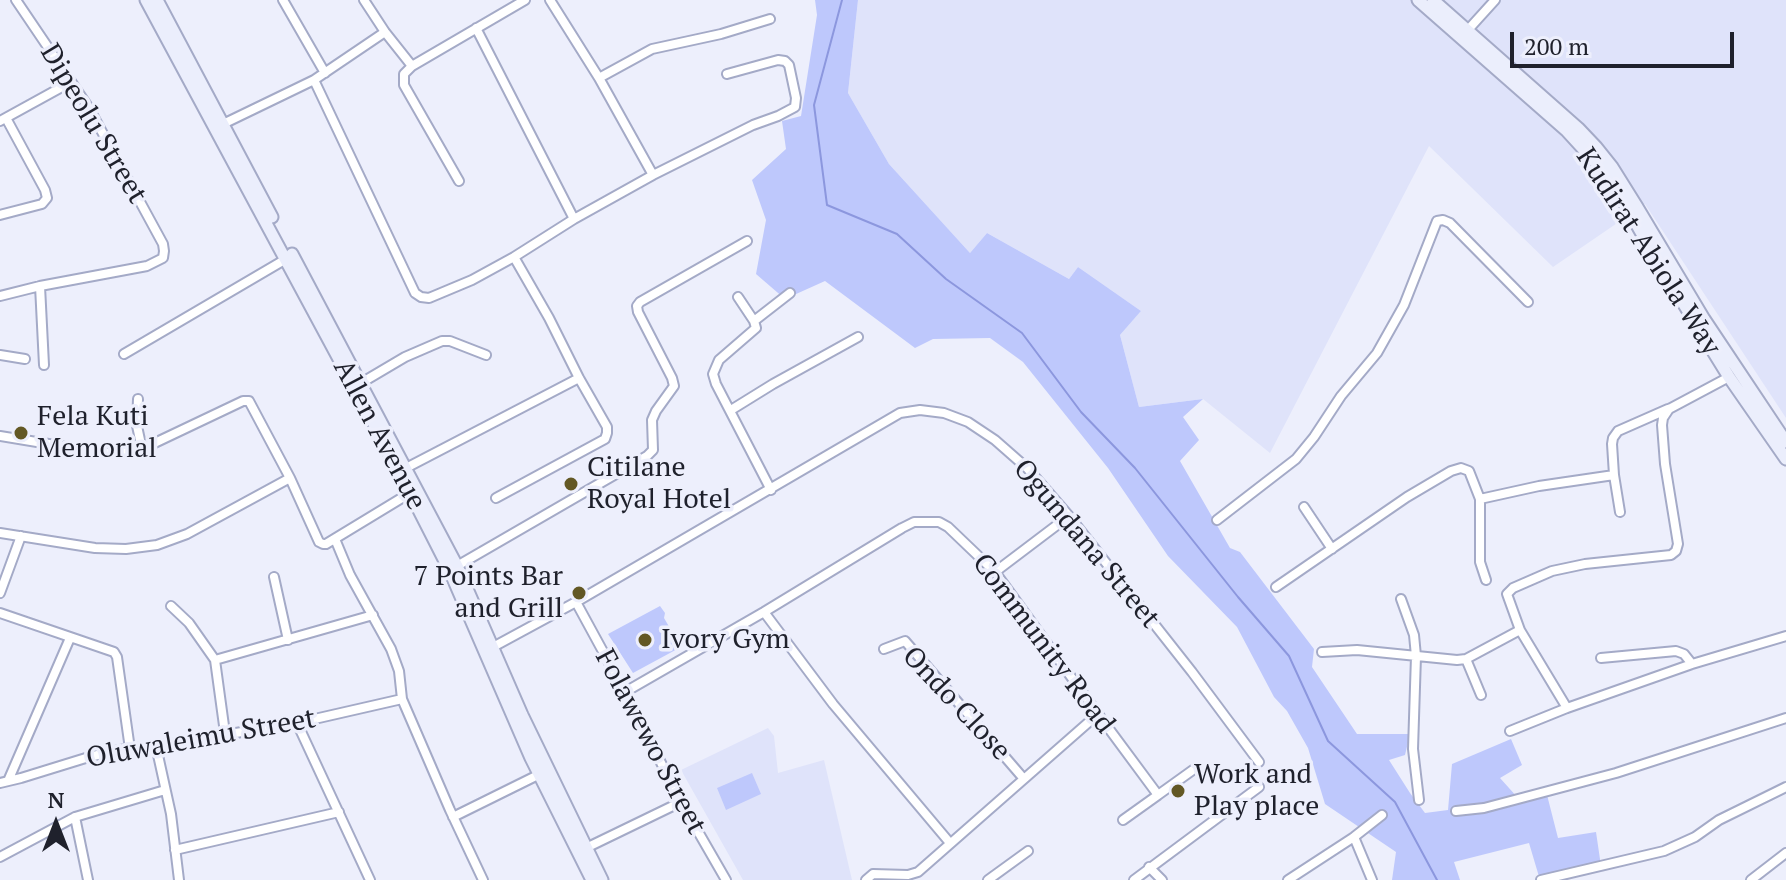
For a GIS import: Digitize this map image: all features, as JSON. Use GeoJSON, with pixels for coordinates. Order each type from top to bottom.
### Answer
{"type":"FeatureCollection","features":[{"type":"Feature","properties":{"kind":"main road","name":"Allen Avenue"},"geometry":{"type":"LineString","coordinates":[[146,0],[449,569],[540,774],[592,880]]}},
{"type":"Feature","properties":{"kind":"main road","name":"Allen Avenue"},"geometry":{"type":"LineString","coordinates":[[157,0],[457,566],[541,756],[602,880]]}},
{"type":"Feature","properties":{"kind":"main road","name":"Kudirat Abiola Way"},"geometry":{"type":"LineString","coordinates":[[1418,0],[1578,128],[1604,157],[1704,319],[1781,435],[1786,459]]}},
{"type":"Feature","properties":{"kind":"main road","name":"Kudirat Abiola Way"},"geometry":{"type":"LineString","coordinates":[[1433,0],[1598,165],[1729,377],[1781,435]]}},
{"type":"Feature","properties":{"kind":"street","name":"Dipeolu Street"},"geometry":{"type":"LineString","coordinates":[[16,0],[89,108],[164,251],[163,258],[147,266],[40,286]]}},
{"type":"Feature","properties":{"kind":"street"},"geometry":{"type":"LineString","coordinates":[[283,0],[325,73]]}},
{"type":"Feature","properties":{"kind":"street"},"geometry":{"type":"LineString","coordinates":[[364,0],[412,66]]}},
{"type":"Feature","properties":{"kind":"street"},"geometry":{"type":"LineString","coordinates":[[459,181],[404,85],[404,74],[412,66],[525,0]]}},
{"type":"Feature","properties":{"kind":"street"},"geometry":{"type":"LineString","coordinates":[[550,0],[599,78],[653,175]]}},
{"type":"Feature","properties":{"kind":"street"},"geometry":{"type":"LineString","coordinates":[[1464,34],[1495,0]]}},
{"type":"Feature","properties":{"kind":"street"},"geometry":{"type":"LineString","coordinates":[[599,78],[652,49],[721,34],[770,19]]}},
{"type":"Feature","properties":{"kind":"street"},"geometry":{"type":"LineString","coordinates":[[476,28],[574,219]]}},
{"type":"Feature","properties":{"kind":"street"},"geometry":{"type":"LineString","coordinates":[[223,124],[314,80],[385,32]]}},
{"type":"Feature","properties":{"kind":"street"},"geometry":{"type":"LineString","coordinates":[[314,80],[415,293],[429,298],[472,280],[514,257],[653,175],[795,107],[789,65],[783,60],[727,74]]}},
{"type":"Feature","properties":{"kind":"street"},"geometry":{"type":"LineString","coordinates":[[0,215],[42,204],[47,198],[3,119],[71,82]]}},
{"type":"Feature","properties":{"kind":"street"},"geometry":{"type":"LineString","coordinates":[[1217,520],[1296,459],[1341,396],[1377,353],[1404,305],[1437,221],[1450,223],[1528,302]]}},
{"type":"Feature","properties":{"kind":"street"},"geometry":{"type":"LineString","coordinates":[[457,566],[653,450],[652,420],[674,386],[637,306],[747,241]]}},
{"type":"Feature","properties":{"kind":"street"},"geometry":{"type":"LineString","coordinates":[[496,498],[605,439],[607,427],[514,257]]}},
{"type":"Feature","properties":{"kind":"street"},"geometry":{"type":"LineString","coordinates":[[124,354],[286,259]]}},
{"type":"Feature","properties":{"kind":"street"},"geometry":{"type":"LineString","coordinates":[[0,296],[40,286],[44,365]]}},
{"type":"Feature","properties":{"kind":"street"},"geometry":{"type":"LineString","coordinates":[[754,321],[790,293]]}},
{"type":"Feature","properties":{"kind":"street"},"geometry":{"type":"LineString","coordinates":[[738,297],[756,328],[719,360],[713,374],[771,490]]}},
{"type":"Feature","properties":{"kind":"street"},"geometry":{"type":"LineString","coordinates":[[731,410],[858,337]]}},
{"type":"Feature","properties":{"kind":"street"},"geometry":{"type":"LineString","coordinates":[[361,383],[405,357],[442,341],[450,341],[486,355]]}},
{"type":"Feature","properties":{"kind":"street"},"geometry":{"type":"LineString","coordinates":[[0,355],[25,359]]}},
{"type":"Feature","properties":{"kind":"street"},"geometry":{"type":"LineString","coordinates":[[1620,512],[1612,444],[1618,431],[1669,409],[1729,377]]}},
{"type":"Feature","properties":{"kind":"street"},"geometry":{"type":"LineString","coordinates":[[406,468],[579,378]]}},
{"type":"Feature","properties":{"kind":"street"},"geometry":{"type":"LineString","coordinates":[[138,399],[137,426],[142,449]]}},
{"type":"Feature","properties":{"kind":"street"},"geometry":{"type":"LineString","coordinates":[[0,436],[127,453],[249,401],[290,478],[319,542],[326,544],[410,493]]}},
{"type":"Feature","properties":{"kind":"street"},"geometry":{"type":"LineString","coordinates":[[1567,708],[1520,630],[1507,594],[1513,588],[1552,571],[1585,564],[1671,555],[1676,551],[1678,544],[1662,425],[1669,409]]}},
{"type":"Feature","properties":{"kind":"street","name":"Ogundana Street"},"geometry":{"type":"LineString","coordinates":[[493,647],[771,490],[900,413],[920,410],[944,413],[968,422],[995,440],[1028,469],[1192,672],[1259,762]]}},
{"type":"Feature","properties":{"kind":"street"},"geometry":{"type":"LineString","coordinates":[[1276,587],[1407,497],[1461,468],[1469,471],[1480,499],[1480,562],[1486,580]]}},
{"type":"Feature","properties":{"kind":"street"},"geometry":{"type":"LineString","coordinates":[[1480,499],[1614,475]]}},
{"type":"Feature","properties":{"kind":"street"},"geometry":{"type":"LineString","coordinates":[[0,533],[95,548],[126,549],[157,545],[187,534],[290,478]]}},
{"type":"Feature","properties":{"kind":"street"},"geometry":{"type":"LineString","coordinates":[[1304,507],[1332,549]]}},
{"type":"Feature","properties":{"kind":"street"},"geometry":{"type":"LineString","coordinates":[[995,572],[1069,516]]}},
{"type":"Feature","properties":{"kind":"street","name":"Community Road"},"geometry":{"type":"LineString","coordinates":[[625,692],[902,528],[914,522],[939,522],[995,572],[1158,795]]}},
{"type":"Feature","properties":{"kind":"street"},"geometry":{"type":"LineString","coordinates":[[0,593],[21,536]]}},
{"type":"Feature","properties":{"kind":"street"},"geometry":{"type":"LineString","coordinates":[[335,539],[350,575],[391,649],[399,671],[402,699],[483,880]]}},
{"type":"Feature","properties":{"kind":"street"},"geometry":{"type":"LineString","coordinates":[[274,577],[288,640]]}},
{"type":"Feature","properties":{"kind":"street"},"geometry":{"type":"LineString","coordinates":[[1401,599],[1414,635],[1416,656],[1413,749],[1419,800]]}},
{"type":"Feature","properties":{"kind":"street","name":"Folawewo Street"},"geometry":{"type":"LineString","coordinates":[[576,602],[681,802],[726,880]]}},
{"type":"Feature","properties":{"kind":"street"},"geometry":{"type":"LineString","coordinates":[[171,606],[189,623],[215,660],[225,733]]}},
{"type":"Feature","properties":{"kind":"street"},"geometry":{"type":"LineString","coordinates":[[764,612],[833,704],[950,843]]}},
{"type":"Feature","properties":{"kind":"street"},"geometry":{"type":"LineString","coordinates":[[0,613],[114,652],[130,749]]}},
{"type":"Feature","properties":{"kind":"street"},"geometry":{"type":"LineString","coordinates":[[215,660],[373,615]]}},
{"type":"Feature","properties":{"kind":"street"},"geometry":{"type":"LineString","coordinates":[[1322,652],[1357,650],[1466,659],[1520,630]]}},
{"type":"Feature","properties":{"kind":"street"},"geometry":{"type":"LineString","coordinates":[[1510,731],[1692,664],[1786,636]]}},
{"type":"Feature","properties":{"kind":"street"},"geometry":{"type":"LineString","coordinates":[[4,782],[70,638]]}},
{"type":"Feature","properties":{"kind":"street","name":"Ondo Close"},"geometry":{"type":"LineString","coordinates":[[884,649],[905,641],[1024,779]]}},
{"type":"Feature","properties":{"kind":"street"},"geometry":{"type":"LineString","coordinates":[[1601,658],[1676,651],[1684,654],[1692,664]]}},
{"type":"Feature","properties":{"kind":"street"},"geometry":{"type":"LineString","coordinates":[[1466,659],[1481,695]]}},
{"type":"Feature","properties":{"kind":"street","name":"Oluwaleimu Street"},"geometry":{"type":"LineString","coordinates":[[4,782],[89,757],[297,723],[402,699]]}},
{"type":"Feature","properties":{"kind":"street"},"geometry":{"type":"LineString","coordinates":[[866,880],[873,874],[908,875],[918,872],[1098,714]]}},
{"type":"Feature","properties":{"kind":"street"},"geometry":{"type":"LineString","coordinates":[[1456,811],[1484,808],[1616,773],[1786,718]]}},
{"type":"Feature","properties":{"kind":"street"},"geometry":{"type":"LineString","coordinates":[[297,723],[370,880]]}},
{"type":"Feature","properties":{"kind":"street"},"geometry":{"type":"LineString","coordinates":[[156,746],[171,814],[179,880]]}},
{"type":"Feature","properties":{"kind":"street"},"geometry":{"type":"LineString","coordinates":[[1123,820],[1197,767]]}},
{"type":"Feature","properties":{"kind":"street"},"geometry":{"type":"LineString","coordinates":[[453,817],[540,774]]}},
{"type":"Feature","properties":{"kind":"street"},"geometry":{"type":"LineString","coordinates":[[1134,880],[1259,787]]}},
{"type":"Feature","properties":{"kind":"street"},"geometry":{"type":"LineString","coordinates":[[1541,880],[1664,851],[1786,787]]}},
{"type":"Feature","properties":{"kind":"street"},"geometry":{"type":"LineString","coordinates":[[0,857],[75,817],[165,790]]}},
{"type":"Feature","properties":{"kind":"street"},"geometry":{"type":"LineString","coordinates":[[586,848],[681,802]]}},
{"type":"Feature","properties":{"kind":"street"},"geometry":{"type":"LineString","coordinates":[[175,850],[339,812]]}},
{"type":"Feature","properties":{"kind":"street"},"geometry":{"type":"LineString","coordinates":[[1288,880],[1382,815]]}},
{"type":"Feature","properties":{"kind":"street"},"geometry":{"type":"LineString","coordinates":[[75,817],[88,880]]}},
{"type":"Feature","properties":{"kind":"street"},"geometry":{"type":"LineString","coordinates":[[1354,837],[1372,880]]}},
{"type":"Feature","properties":{"kind":"street"},"geometry":{"type":"LineString","coordinates":[[988,880],[1028,851]]}},
{"type":"Feature","properties":{"kind":"street"},"geometry":{"type":"LineString","coordinates":[[1751,880],[1786,853]]}},
{"type":"Feature","properties":{"kind":"street"},"geometry":{"type":"LineString","coordinates":[[1149,867],[1162,880]]}},
{"type":"Feature","properties":{"kind":"shaded area"},"geometry":{"type":"Polygon","coordinates":[[[815,0],[858,0],[848,93],[889,164],[970,253],[987,233],[1069,279],[1078,267],[1141,311],[1120,335],[1139,407],[1203,399],[1183,417],[1199,440],[1180,461],[1230,548],[1240,552],[1314,649],[1312,667],[1357,734],[1410,734],[1405,755],[1389,760],[1425,813],[1448,810],[1452,764],[1511,739],[1522,765],[1500,778],[1518,798],[1546,791],[1558,838],[1596,832],[1601,866],[1540,880],[1529,843],[1454,862],[1460,880],[1392,880],[1396,852],[1325,804],[1308,748],[1287,711],[1274,697],[1237,627],[1168,556],[1108,468],[1023,362],[990,338],[933,339],[915,348],[825,281],[785,299],[756,274],[766,220],[752,180],[786,149],[782,121],[801,116],[817,15],[815,0]]]}},
{"type":"Feature","properties":{"kind":"shaded area"},"geometry":{"type":"Polygon","coordinates":[[[858,0],[1786,0],[1786,418],[1645,204],[1553,267],[1429,146],[1270,453],[1203,399],[1139,407],[1120,335],[1141,311],[1078,267],[1069,279],[987,233],[970,253],[889,164],[848,93],[858,0]]]}},
{"type":"Feature","properties":{"kind":"shaded area","name":"Ivory Gym"},"geometry":{"type":"Polygon","coordinates":[[[660,606],[681,647],[633,673],[608,634],[660,606]]]}},
{"type":"Feature","properties":{"kind":"shaded area"},"geometry":{"type":"Polygon","coordinates":[[[768,728],[774,736],[778,773],[824,760],[852,880],[743,880],[681,770],[768,728]]]}},
{"type":"Feature","properties":{"kind":"shaded area"},"geometry":{"type":"Polygon","coordinates":[[[752,773],[761,794],[726,810],[717,788],[752,773]]]}},
{"type":"Feature","properties":{"kind":"waterway"},"geometry":{"type":"LineString","coordinates":[[842,0],[814,105],[827,205],[897,234],[946,279],[1022,333],[1081,412],[1135,468],[1289,656],[1328,741],[1395,802],[1437,880]]}},
{"type":"Feature","properties":{"kind":"place","name":"Fela Kuti Memorial"},"geometry":{"type":"Point","coordinates":[21,433]}},
{"type":"Feature","properties":{"kind":"place","name":"Citilane Royal Hotel"},"geometry":{"type":"Point","coordinates":[571,484]}},
{"type":"Feature","properties":{"kind":"place","name":"7 Points Bar and Grill"},"geometry":{"type":"Point","coordinates":[579,593]}},
{"type":"Feature","properties":{"kind":"place","name":"Ivory Gym"},"geometry":{"type":"Point","coordinates":[645,640]}},
{"type":"Feature","properties":{"kind":"place","name":"Work and Play place"},"geometry":{"type":"Point","coordinates":[1178,791]}}]}
